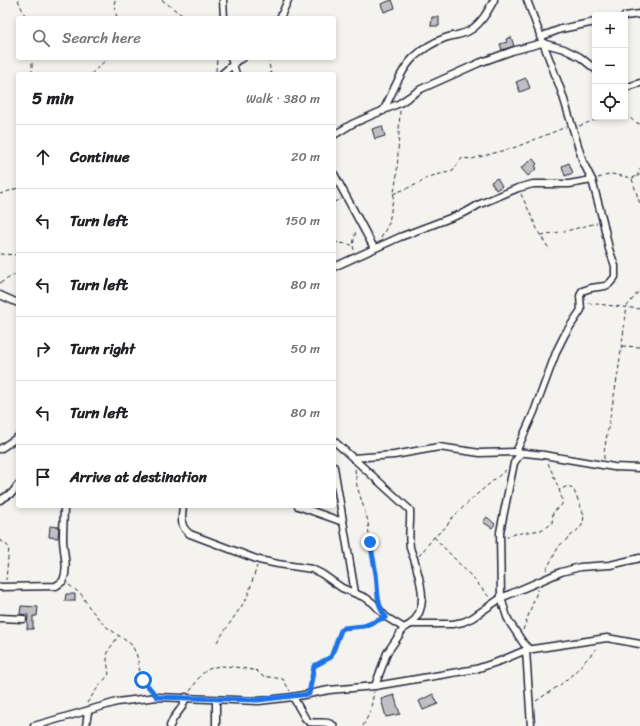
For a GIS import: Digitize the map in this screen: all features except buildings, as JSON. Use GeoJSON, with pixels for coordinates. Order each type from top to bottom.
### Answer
{"type":"FeatureCollection","features":[{"type":"Feature","properties":{"kind":"street"},"geometry":{"type":"LineString","coordinates":[[223,0],[224,16]]}},
{"type":"Feature","properties":{"kind":"street"},"geometry":{"type":"LineString","coordinates":[[281,16],[288,0]]}},
{"type":"Feature","properties":{"kind":"street"},"geometry":{"type":"LineString","coordinates":[[382,111],[400,75],[414,57],[428,46],[444,39],[465,33],[472,29],[482,20],[494,0]]}},
{"type":"Feature","properties":{"kind":"street"},"geometry":{"type":"LineString","coordinates":[[527,0],[562,92],[583,162],[592,180],[609,249],[615,266],[612,281],[605,286],[582,291],[580,296],[581,310],[565,334],[557,350],[514,463],[502,521],[500,549],[501,598],[507,617],[528,650],[529,706],[531,726]]}},
{"type":"Feature","properties":{"kind":"street"},"geometry":{"type":"LineString","coordinates":[[628,16],[640,14]]}},
{"type":"Feature","properties":{"kind":"street"},"geometry":{"type":"LineString","coordinates":[[336,134],[352,124],[400,103],[421,89],[479,63],[541,40],[561,29],[592,23]]}},
{"type":"Feature","properties":{"kind":"street"},"geometry":{"type":"LineString","coordinates":[[541,40],[580,57],[592,67]]}},
{"type":"Feature","properties":{"kind":"street"},"geometry":{"type":"LineString","coordinates":[[224,72],[232,61]]}},
{"type":"Feature","properties":{"kind":"street"},"geometry":{"type":"LineString","coordinates":[[232,61],[235,72]]}},
{"type":"Feature","properties":{"kind":"street"},"geometry":{"type":"LineString","coordinates":[[628,87],[640,83]]}},
{"type":"Feature","properties":{"kind":"street"},"geometry":{"type":"LineString","coordinates":[[336,178],[375,248]]}},
{"type":"Feature","properties":{"kind":"street"},"geometry":{"type":"LineString","coordinates":[[336,266],[355,256],[419,229],[466,212],[480,204],[518,188],[532,184],[569,184],[592,180]]}},
{"type":"Feature","properties":{"kind":"street"},"geometry":{"type":"LineString","coordinates":[[0,295],[16,302]]}},
{"type":"Feature","properties":{"kind":"street"},"geometry":{"type":"LineString","coordinates":[[0,449],[16,438]]}},
{"type":"Feature","properties":{"kind":"street"},"geometry":{"type":"LineString","coordinates":[[336,443],[410,510],[409,540],[423,600],[421,612],[411,624],[404,628],[387,653],[375,686]]}},
{"type":"Feature","properties":{"kind":"street"},"geometry":{"type":"LineString","coordinates":[[354,459],[394,455],[439,447],[480,453],[518,452],[614,467],[640,468]]}},
{"type":"Feature","properties":{"kind":"street"},"geometry":{"type":"LineString","coordinates":[[336,479],[355,593]]}},
{"type":"Feature","properties":{"kind":"street"},"geometry":{"type":"LineString","coordinates":[[0,500],[12,493],[16,487]]}},
{"type":"Feature","properties":{"kind":"street"},"geometry":{"type":"LineString","coordinates":[[3,587],[56,586],[63,581],[66,574],[63,537],[64,508]]}},
{"type":"Feature","properties":{"kind":"street"},"geometry":{"type":"LineString","coordinates":[[183,508],[182,523],[184,530],[190,534],[259,560],[312,569],[342,588],[373,603],[386,617],[404,628]]}},
{"type":"Feature","properties":{"kind":"street"},"geometry":{"type":"LineString","coordinates":[[304,508],[343,522]]}},
{"type":"Feature","properties":{"kind":"street"},"geometry":{"type":"LineString","coordinates":[[411,624],[453,624],[464,622],[501,598],[570,569],[610,565],[640,558]]}},
{"type":"Feature","properties":{"kind":"street"},"geometry":{"type":"LineString","coordinates":[[0,618],[22,619]]}},
{"type":"Feature","properties":{"kind":"street"},"geometry":{"type":"LineString","coordinates":[[34,726],[117,702],[157,697],[216,700],[258,700],[294,697],[329,690],[375,686],[476,669],[528,650],[607,638],[640,644]]}},
{"type":"Feature","properties":{"kind":"street"},"geometry":{"type":"LineString","coordinates":[[294,697],[305,718],[309,722],[328,722],[334,726]]}},
{"type":"Feature","properties":{"kind":"street"},"geometry":{"type":"LineString","coordinates":[[170,726],[186,698]]}},
{"type":"Feature","properties":{"kind":"street"},"geometry":{"type":"LineString","coordinates":[[216,700],[216,726]]}},
{"type":"Feature","properties":{"kind":"street"},"geometry":{"type":"LineString","coordinates":[[85,712],[86,726]]}},
{"type":"Feature","properties":{"kind":"path"},"geometry":{"type":"LineString","coordinates":[[18,0],[25,16]]}},
{"type":"Feature","properties":{"kind":"path"},"geometry":{"type":"LineString","coordinates":[[114,0],[117,16]]}},
{"type":"Feature","properties":{"kind":"path"},"geometry":{"type":"LineString","coordinates":[[162,0],[183,16]]}},
{"type":"Feature","properties":{"kind":"path"},"geometry":{"type":"LineString","coordinates":[[32,60],[32,72]]}},
{"type":"Feature","properties":{"kind":"path"},"geometry":{"type":"LineString","coordinates":[[93,72],[106,60]]}},
{"type":"Feature","properties":{"kind":"path"},"geometry":{"type":"LineString","coordinates":[[215,72],[217,60]]}},
{"type":"Feature","properties":{"kind":"path"},"geometry":{"type":"LineString","coordinates":[[268,60],[271,72]]}},
{"type":"Feature","properties":{"kind":"path"},"geometry":{"type":"LineString","coordinates":[[375,248],[389,223],[398,162],[400,103]]}},
{"type":"Feature","properties":{"kind":"path"},"geometry":{"type":"LineString","coordinates":[[628,116],[640,124]]}},
{"type":"Feature","properties":{"kind":"path"},"geometry":{"type":"LineString","coordinates":[[393,194],[420,183],[428,177],[453,171],[461,158],[470,160],[516,147],[533,141],[560,128],[572,127],[594,120]]}},
{"type":"Feature","properties":{"kind":"path"},"geometry":{"type":"LineString","coordinates":[[637,177],[640,168]]}},
{"type":"Feature","properties":{"kind":"path"},"geometry":{"type":"LineString","coordinates":[[592,180],[612,174],[632,178],[640,175]]}},
{"type":"Feature","properties":{"kind":"path"},"geometry":{"type":"LineString","coordinates":[[632,178],[640,204]]}},
{"type":"Feature","properties":{"kind":"path"},"geometry":{"type":"LineString","coordinates":[[518,188],[540,235],[550,250]]}},
{"type":"Feature","properties":{"kind":"path"},"geometry":{"type":"LineString","coordinates":[[0,194],[16,189]]}},
{"type":"Feature","properties":{"kind":"path"},"geometry":{"type":"LineString","coordinates":[[540,235],[566,231],[603,221]]}},
{"type":"Feature","properties":{"kind":"path"},"geometry":{"type":"LineString","coordinates":[[355,256],[353,245],[357,227],[361,222]]}},
{"type":"Feature","properties":{"kind":"path"},"geometry":{"type":"LineString","coordinates":[[336,242],[353,245]]}},
{"type":"Feature","properties":{"kind":"path"},"geometry":{"type":"LineString","coordinates":[[0,254],[16,255]]}},
{"type":"Feature","properties":{"kind":"path"},"geometry":{"type":"LineString","coordinates":[[0,283],[16,274]]}},
{"type":"Feature","properties":{"kind":"path"},"geometry":{"type":"LineString","coordinates":[[604,465],[604,452],[622,346],[627,306],[640,290]]}},
{"type":"Feature","properties":{"kind":"path"},"geometry":{"type":"LineString","coordinates":[[581,303],[627,306],[640,309]]}},
{"type":"Feature","properties":{"kind":"path"},"geometry":{"type":"LineString","coordinates":[[622,346],[640,347]]}},
{"type":"Feature","properties":{"kind":"path"},"geometry":{"type":"LineString","coordinates":[[500,549],[509,535],[541,530],[550,526],[553,522],[553,512],[562,504],[559,490],[544,455]]}},
{"type":"Feature","properties":{"kind":"path"},"geometry":{"type":"LineString","coordinates":[[354,459],[357,486],[369,526],[369,538],[375,570],[378,601]]}},
{"type":"Feature","properties":{"kind":"path"},"geometry":{"type":"LineString","coordinates":[[415,562],[434,537],[446,527],[452,518],[476,495],[514,463]]}},
{"type":"Feature","properties":{"kind":"path"},"geometry":{"type":"LineString","coordinates":[[520,639],[541,581],[559,546],[581,526],[584,520],[582,510],[573,488],[568,486],[559,490]]}},
{"type":"Feature","properties":{"kind":"path"},"geometry":{"type":"LineString","coordinates":[[434,537],[494,603]]}},
{"type":"Feature","properties":{"kind":"path"},"geometry":{"type":"LineString","coordinates":[[0,540],[9,547],[3,587]]}},
{"type":"Feature","properties":{"kind":"path"},"geometry":{"type":"LineString","coordinates":[[216,642],[247,598],[259,560]]}},
{"type":"Feature","properties":{"kind":"path"},"geometry":{"type":"LineString","coordinates":[[63,581],[81,594],[89,607],[104,624],[132,645],[135,650],[141,678],[157,697]]}},
{"type":"Feature","properties":{"kind":"path"},"geometry":{"type":"LineString","coordinates":[[309,694],[314,666],[331,657],[341,630],[344,628],[364,626],[386,617]]}},
{"type":"Feature","properties":{"kind":"path"},"geometry":{"type":"LineString","coordinates":[[85,712],[96,690],[109,674],[107,660],[108,651],[119,635]]}},
{"type":"Feature","properties":{"kind":"path"},"geometry":{"type":"LineString","coordinates":[[529,706],[574,673],[607,638]]}},
{"type":"Feature","properties":{"kind":"path"},"geometry":{"type":"LineString","coordinates":[[186,698],[201,675],[215,666],[256,670],[262,676],[283,680],[294,697]]}},
{"type":"Feature","properties":{"kind":"path"},"geometry":{"type":"LineString","coordinates":[[363,726],[370,712],[375,686]]}},
{"type":"Feature","properties":{"kind":"route"},"geometry":{"type":"LineString","coordinates":[[143,680],[157,697],[216,700],[258,700],[294,697],[309,694],[314,666],[331,657],[339,632],[344,628],[364,626],[386,617],[383,614],[378,601],[374,559],[370,542]]}}]}
